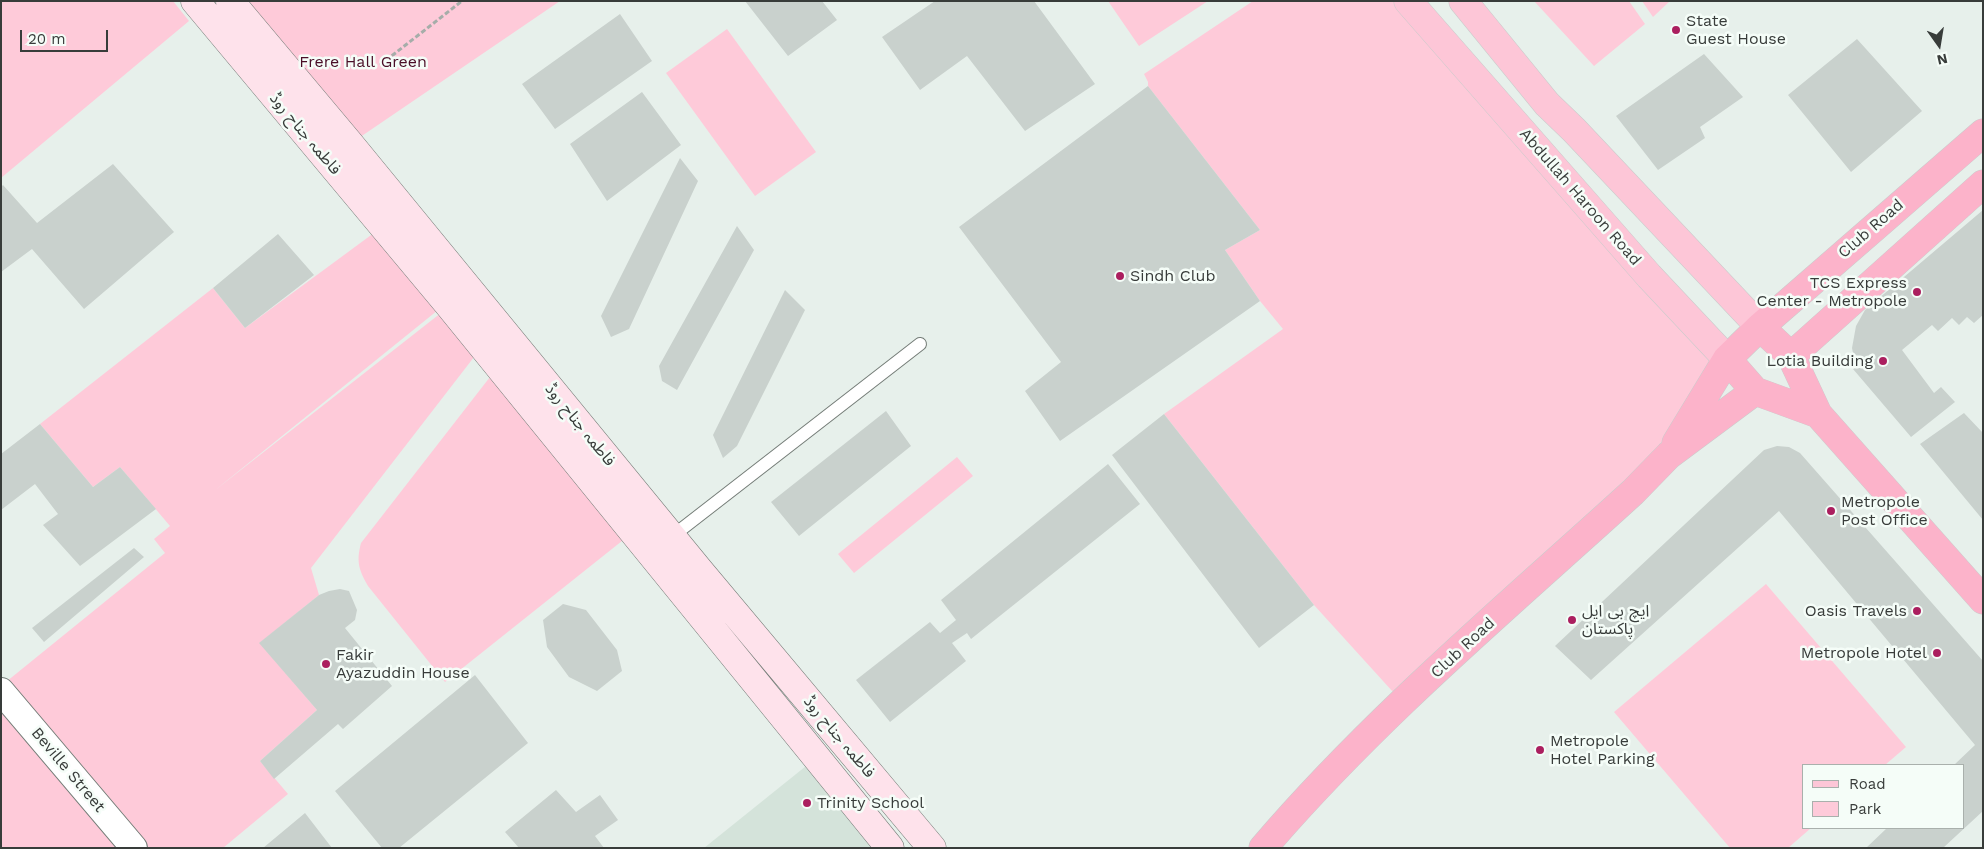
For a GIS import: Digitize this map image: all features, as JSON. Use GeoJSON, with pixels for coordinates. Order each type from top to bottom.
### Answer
{"type":"FeatureCollection","features":[{"type":"Feature","properties":{"kind":"highway","name":"Club Road"},"geometry":{"type":"LineString","coordinates":[[1264,848],[1287,820],[1367,736],[1633,492],[1669,455],[1727,360],[1760,327],[1983,133]]}},
{"type":"Feature","properties":{"kind":"highway"},"geometry":{"type":"LineString","coordinates":[[1791,356],[1983,184]]}},
{"type":"Feature","properties":{"kind":"highway"},"geometry":{"type":"LineString","coordinates":[[1760,327],[1791,356],[1818,414],[1983,600]]}},
{"type":"Feature","properties":{"kind":"highway","name":"Abdullah Haroon Road"},"geometry":{"type":"LineString","coordinates":[[1727,360],[1755,391]]}},
{"type":"Feature","properties":{"kind":"highway"},"geometry":{"type":"LineString","coordinates":[[1669,455],[1755,391],[1818,414]]}},
{"type":"Feature","properties":{"kind":"main road","name":"فاطمہ جناح روڈ"},"geometry":{"type":"LineString","coordinates":[[195,1],[448,304],[890,848]]}},
{"type":"Feature","properties":{"kind":"main road","name":"فاطمہ جناح روڈ"},"geometry":{"type":"LineString","coordinates":[[230,1],[932,848]]}},
{"type":"Feature","properties":{"kind":"main road","name":"Abdullah Haroon Road"},"geometry":{"type":"LineString","coordinates":[[1408,1],[1649,276],[1727,360]]}},
{"type":"Feature","properties":{"kind":"main road"},"geometry":{"type":"LineString","coordinates":[[1464,1],[1546,104],[1760,327]]}},
{"type":"Feature","properties":{"kind":"main road"},"geometry":{"type":"LineString","coordinates":[[1532,142],[1561,118]]}},
{"type":"Feature","properties":{"kind":"main road"},"geometry":{"type":"LineString","coordinates":[[1286,848],[1287,820]]}},
{"type":"Feature","properties":{"kind":"street","name":"Beville Street"},"geometry":{"type":"LineString","coordinates":[[1,691],[134,848]]}},
{"type":"Feature","properties":{"kind":"lane"},"geometry":{"type":"LineString","coordinates":[[650,554],[920,344]]}},
{"type":"Feature","properties":{"kind":"path"},"geometry":{"type":"LineString","coordinates":[[380,65],[462,1]]}},
{"type":"Feature","properties":{"kind":"shaded area","name":"Trinity School"},"geometry":{"type":"Polygon","coordinates":[[[816,758],[890,848],[704,848],[816,758]]]}},
{"type":"Feature","properties":{"kind":"green space"},"geometry":{"type":"Polygon","coordinates":[[[1,1],[173,1],[189,21],[1,178],[1,1]]]}},
{"type":"Feature","properties":{"kind":"green space","name":"Frere Hall Green"},"geometry":{"type":"Polygon","coordinates":[[[231,1],[560,1],[350,144],[231,1]]]}},
{"type":"Feature","properties":{"kind":"green space"},"geometry":{"type":"Polygon","coordinates":[[[1108,1],[1208,1],[1139,46],[1108,1]]]}},
{"type":"Feature","properties":{"kind":"green space"},"geometry":{"type":"Polygon","coordinates":[[[1253,1],[1424,1],[1726,358],[1668,454],[1403,703],[1314,605],[1164,414],[1283,329],[1260,301],[1225,250],[1260,230],[1148,86],[1144,74],[1253,1]]]}},
{"type":"Feature","properties":{"kind":"green space"},"geometry":{"type":"Polygon","coordinates":[[[1534,1],[1629,1],[1645,24],[1594,66],[1534,1]]]}},
{"type":"Feature","properties":{"kind":"green space"},"geometry":{"type":"Polygon","coordinates":[[[1642,1],[1670,1],[1653,17],[1642,1]]]}},
{"type":"Feature","properties":{"kind":"green space"},"geometry":{"type":"Polygon","coordinates":[[[727,29],[816,152],[755,196],[666,73],[727,29]]]}},
{"type":"Feature","properties":{"kind":"green space"},"geometry":{"type":"Polygon","coordinates":[[[382,227],[443,306],[214,491],[446,309],[481,348],[311,568],[319,595],[260,643],[317,710],[260,761],[288,794],[223,848],[1,848],[1,686],[165,553],[154,539],[170,526],[120,467],[93,487],[40,424],[213,288],[245,328],[382,227]]]}},
{"type":"Feature","properties":{"kind":"green space"},"geometry":{"type":"Polygon","coordinates":[[[497,368],[632,533],[445,682],[368,586],[359,566],[359,550],[361,543],[497,368]]]}},
{"type":"Feature","properties":{"kind":"green space"},"geometry":{"type":"Polygon","coordinates":[[[957,457],[973,476],[854,573],[838,554],[957,457]]]}},
{"type":"Feature","properties":{"kind":"green space"},"geometry":{"type":"Polygon","coordinates":[[[1766,584],[1906,747],[1886,764],[1802,764],[1802,829],[1810,829],[1788,848],[1730,848],[1614,712],[1766,584]]]}},
{"type":"Feature","properties":{"kind":"building"},"geometry":{"type":"Polygon","coordinates":[[[745,1],[822,1],[837,20],[788,56],[745,1]]]}},
{"type":"Feature","properties":{"kind":"building"},"geometry":{"type":"Polygon","coordinates":[[[935,1],[1034,1],[1095,84],[1025,131],[967,56],[920,90],[882,37],[935,1]]]}},
{"type":"Feature","properties":{"kind":"building"},"geometry":{"type":"Polygon","coordinates":[[[620,14],[652,61],[555,129],[522,84],[620,14]]]}},
{"type":"Feature","properties":{"kind":"building"},"geometry":{"type":"Polygon","coordinates":[[[1857,39],[1922,111],[1851,172],[1788,95],[1857,39]]]}},
{"type":"Feature","properties":{"kind":"building"},"geometry":{"type":"Polygon","coordinates":[[[1704,54],[1743,97],[1700,127],[1705,138],[1658,170],[1616,116],[1704,54]]]}},
{"type":"Feature","properties":{"kind":"building","name":"Sindh Club"},"geometry":{"type":"Polygon","coordinates":[[[1148,86],[1260,230],[1225,250],[1260,301],[1060,441],[1025,391],[1061,362],[959,227],[1148,86]]]}},
{"type":"Feature","properties":{"kind":"building"},"geometry":{"type":"Polygon","coordinates":[[[642,92],[681,145],[607,201],[570,144],[642,92]]]}},
{"type":"Feature","properties":{"kind":"building"},"geometry":{"type":"Polygon","coordinates":[[[680,158],[698,181],[629,329],[611,337],[601,316],[680,158]]]}},
{"type":"Feature","properties":{"kind":"building"},"geometry":{"type":"Polygon","coordinates":[[[113,164],[174,232],[84,309],[32,249],[1,272],[1,187],[3,185],[37,223],[113,164]]]}},
{"type":"Feature","properties":{"kind":"building"},"geometry":{"type":"Polygon","coordinates":[[[1983,210],[1983,315],[1974,323],[1967,317],[1959,325],[1952,318],[1938,331],[1932,325],[1902,350],[1934,393],[1941,387],[1955,402],[1911,437],[1853,369],[1859,365],[1854,358],[1852,348],[1856,326],[1865,310],[1983,210]]]}},
{"type":"Feature","properties":{"kind":"building"},"geometry":{"type":"Polygon","coordinates":[[[737,226],[754,250],[677,390],[662,381],[659,366],[737,226]]]}},
{"type":"Feature","properties":{"kind":"building"},"geometry":{"type":"Polygon","coordinates":[[[278,234],[314,275],[245,328],[213,288],[278,234]]]}},
{"type":"Feature","properties":{"kind":"building"},"geometry":{"type":"Polygon","coordinates":[[[785,290],[805,310],[737,446],[723,458],[713,435],[785,290]]]}},
{"type":"Feature","properties":{"kind":"building"},"geometry":{"type":"Polygon","coordinates":[[[886,411],[911,446],[799,536],[771,502],[886,411]]]}},
{"type":"Feature","properties":{"kind":"building"},"geometry":{"type":"Polygon","coordinates":[[[1964,413],[1983,433],[1983,520],[1920,444],[1964,413]]]}},
{"type":"Feature","properties":{"kind":"building"},"geometry":{"type":"Polygon","coordinates":[[[1164,414],[1314,605],[1259,648],[1112,455],[1164,414]]]}},
{"type":"Feature","properties":{"kind":"building"},"geometry":{"type":"Polygon","coordinates":[[[40,424],[93,487],[120,467],[156,509],[80,566],[43,525],[58,514],[35,484],[1,510],[1,454],[40,424]]]}},
{"type":"Feature","properties":{"kind":"building","name":"Metropole Hotel"},"geometry":{"type":"Polygon","coordinates":[[[1777,446],[1789,447],[1800,453],[1983,661],[1983,811],[1964,829],[1964,764],[1955,764],[1975,745],[1779,511],[1591,680],[1555,646],[1764,450],[1777,446]]]}},
{"type":"Feature","properties":{"kind":"building"},"geometry":{"type":"Polygon","coordinates":[[[1108,464],[1140,504],[971,639],[967,633],[952,643],[966,661],[890,722],[856,680],[930,622],[940,633],[956,620],[941,600],[1108,464]]]}},
{"type":"Feature","properties":{"kind":"building"},"geometry":{"type":"Polygon","coordinates":[[[134,548],[144,557],[44,642],[32,628],[134,548]]]}},
{"type":"Feature","properties":{"kind":"building","name":"Fakir Ayazuddin House"},"geometry":{"type":"Polygon","coordinates":[[[340,589],[349,591],[357,610],[355,620],[345,628],[392,686],[343,729],[338,724],[274,779],[260,761],[317,710],[259,643],[319,595],[340,589]]]}},
{"type":"Feature","properties":{"kind":"building"},"geometry":{"type":"Polygon","coordinates":[[[563,604],[586,610],[617,650],[622,671],[597,691],[569,677],[547,647],[543,620],[563,604]]]}},
{"type":"Feature","properties":{"kind":"building"},"geometry":{"type":"Polygon","coordinates":[[[475,675],[528,743],[399,848],[382,848],[335,791],[475,675]]]}},
{"type":"Feature","properties":{"kind":"building"},"geometry":{"type":"Polygon","coordinates":[[[556,790],[576,812],[600,795],[618,820],[595,836],[604,848],[519,848],[505,832],[556,790]]]}},
{"type":"Feature","properties":{"kind":"building"},"geometry":{"type":"Polygon","coordinates":[[[305,813],[332,848],[263,848],[305,813]]]}},
{"type":"Feature","properties":{"kind":"building","name":"Metropole Hotel"},"geometry":{"type":"Polygon","coordinates":[[[1886,829],[1964,829],[1943,848],[1866,848],[1886,829]]]}},
{"type":"Feature","properties":{"kind":"place","name":"State Guest House"},"geometry":{"type":"Point","coordinates":[1676,30]}},
{"type":"Feature","properties":{"kind":"place","name":"Sindh Club"},"geometry":{"type":"Point","coordinates":[1120,276]}},
{"type":"Feature","properties":{"kind":"place","name":"TCS Express Center - Metropole"},"geometry":{"type":"Point","coordinates":[1917,292]}},
{"type":"Feature","properties":{"kind":"place","name":"Lotia Building"},"geometry":{"type":"Point","coordinates":[1883,361]}},
{"type":"Feature","properties":{"kind":"place","name":"Metropole Post Office"},"geometry":{"type":"Point","coordinates":[1831,511]}},
{"type":"Feature","properties":{"kind":"place","name":"Oasis Travels"},"geometry":{"type":"Point","coordinates":[1917,611]}},
{"type":"Feature","properties":{"kind":"place","name":"ایچ بی ایل پاکستان"},"geometry":{"type":"Point","coordinates":[1572,620]}},
{"type":"Feature","properties":{"kind":"place","name":"Metropole Hotel"},"geometry":{"type":"Point","coordinates":[1937,653]}},
{"type":"Feature","properties":{"kind":"place","name":"Fakir Ayazuddin House"},"geometry":{"type":"Point","coordinates":[326,664]}},
{"type":"Feature","properties":{"kind":"place","name":"Metropole Hotel Parking"},"geometry":{"type":"Point","coordinates":[1540,750]}},
{"type":"Feature","properties":{"kind":"place","name":"Trinity School"},"geometry":{"type":"Point","coordinates":[807,803]}}]}
